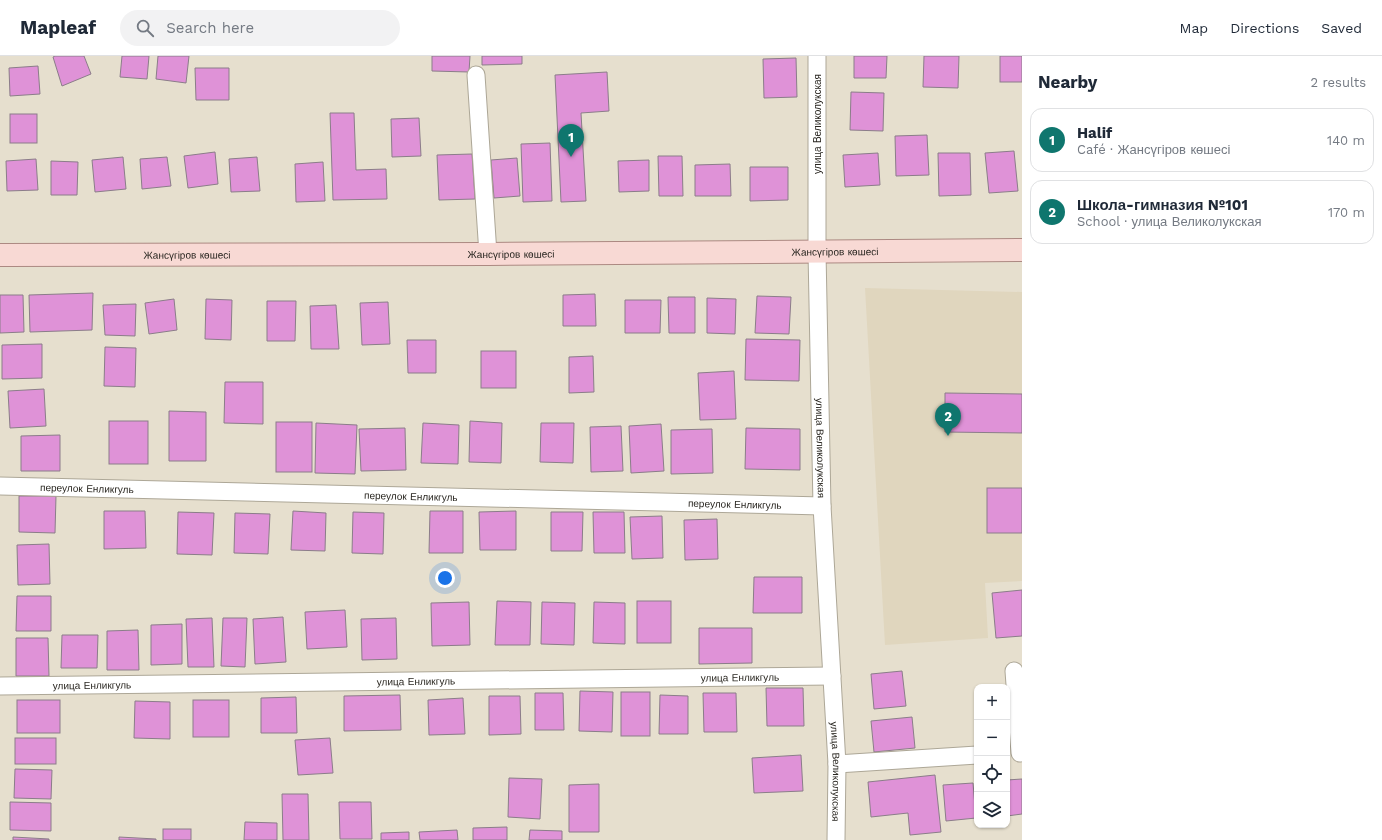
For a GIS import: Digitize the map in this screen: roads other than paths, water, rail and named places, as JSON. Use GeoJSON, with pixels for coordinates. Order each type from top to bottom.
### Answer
{"type":"FeatureCollection","features":[{"type":"Feature","properties":{"kind":"main road","name":"Жансүгіров көшесі"},"geometry":{"type":"LineString","coordinates":[[0,255],[488,254],[1022,250]]}},
{"type":"Feature","properties":{"kind":"street","name":"улица Великолукская"},"geometry":{"type":"LineString","coordinates":[[817,56],[817,252],[822,506],[837,764],[836,840]]}},
{"type":"Feature","properties":{"kind":"street"},"geometry":{"type":"LineString","coordinates":[[476,75],[488,254]]}},
{"type":"Feature","properties":{"kind":"street","name":"переулок Енликгуль"},"geometry":{"type":"LineString","coordinates":[[0,486],[822,506]]}},
{"type":"Feature","properties":{"kind":"street"},"geometry":{"type":"LineString","coordinates":[[1014,671],[1016,753]]}},
{"type":"Feature","properties":{"kind":"street","name":"улица Енликгуль"},"geometry":{"type":"LineString","coordinates":[[0,686],[832,676]]}},
{"type":"Feature","properties":{"kind":"street"},"geometry":{"type":"LineString","coordinates":[[837,764],[974,755]]}},
{"type":"Feature","properties":{"kind":"place","name":"Halif"},"geometry":{"type":"Point","coordinates":[571,157]}},
{"type":"Feature","properties":{"kind":"place","name":"Школа-гимназия №101"},"geometry":{"type":"Point","coordinates":[948,436]}}]}
